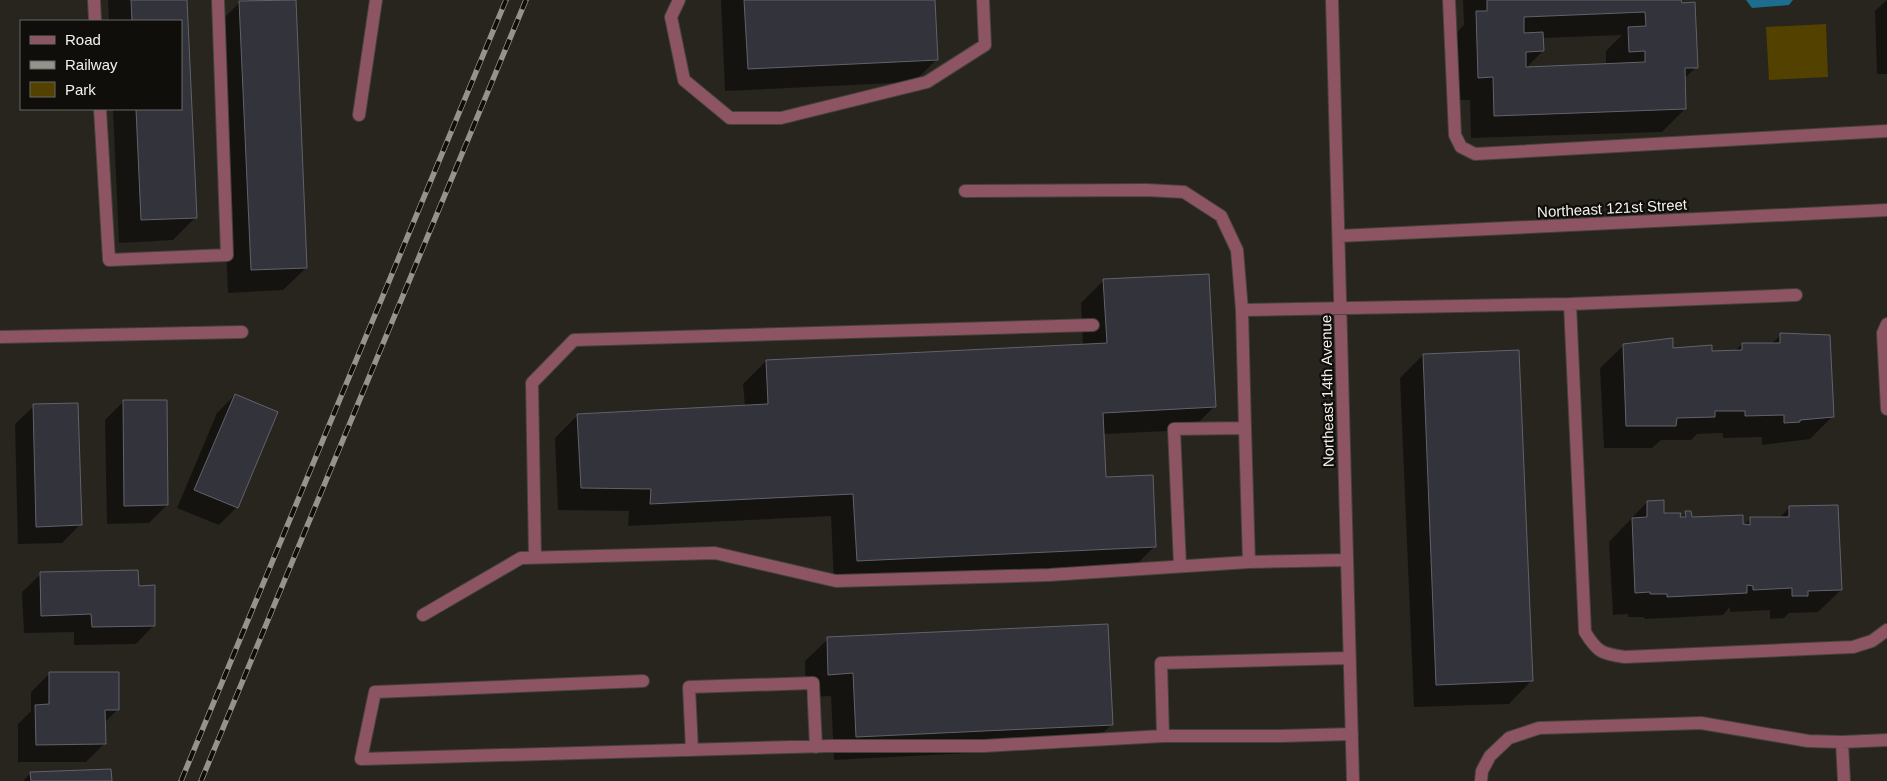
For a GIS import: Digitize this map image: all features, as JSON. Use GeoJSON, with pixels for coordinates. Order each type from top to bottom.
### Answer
{"type":"FeatureCollection","features":[{"type":"Feature","properties":{"kind":"street"},"geometry":{"type":"LineString","coordinates":[[94,0],[95,20]]}},
{"type":"Feature","properties":{"kind":"street"},"geometry":{"type":"LineString","coordinates":[[100,110],[109,260],[227,255],[218,0]]}},
{"type":"Feature","properties":{"kind":"street"},"geometry":{"type":"LineString","coordinates":[[359,115],[376,0]]}},
{"type":"Feature","properties":{"kind":"street"},"geometry":{"type":"LineString","coordinates":[[679,0],[671,17],[684,80],[730,118],[781,118],[927,82],[985,45],[983,0]]}},
{"type":"Feature","properties":{"kind":"street","name":"Northeast 14th Avenue"},"geometry":{"type":"LineString","coordinates":[[1332,0],[1342,309],[1353,781]]}},
{"type":"Feature","properties":{"kind":"street"},"geometry":{"type":"LineString","coordinates":[[1449,0],[1455,134],[1461,147],[1475,154],[1887,131]]}},
{"type":"Feature","properties":{"kind":"street"},"geometry":{"type":"LineString","coordinates":[[965,191],[1146,190],[1184,192],[1221,216],[1237,250],[1242,310],[1249,562]]}},
{"type":"Feature","properties":{"kind":"street","name":"Northeast 121st Street"},"geometry":{"type":"LineString","coordinates":[[1340,236],[1887,210]]}},
{"type":"Feature","properties":{"kind":"street"},"geometry":{"type":"LineString","coordinates":[[1242,310],[1570,304],[1796,295]]}},
{"type":"Feature","properties":{"kind":"street"},"geometry":{"type":"LineString","coordinates":[[1570,304],[1585,632],[1593,646],[1608,654],[1625,656],[1854,647],[1872,641],[1887,630]]}},
{"type":"Feature","properties":{"kind":"street"},"geometry":{"type":"LineString","coordinates":[[1887,324],[1883,332],[1887,409]]}},
{"type":"Feature","properties":{"kind":"street"},"geometry":{"type":"LineString","coordinates":[[535,557],[532,383],[574,340],[1093,325]]}},
{"type":"Feature","properties":{"kind":"street"},"geometry":{"type":"LineString","coordinates":[[0,337],[242,332]]}},
{"type":"Feature","properties":{"kind":"street"},"geometry":{"type":"LineString","coordinates":[[1180,566],[1174,428],[1245,428]]}},
{"type":"Feature","properties":{"kind":"street"},"geometry":{"type":"LineString","coordinates":[[423,615],[521,558],[535,557],[714,553],[836,581],[1049,575],[1249,562],[1348,560]]}},
{"type":"Feature","properties":{"kind":"street"},"geometry":{"type":"LineString","coordinates":[[1163,736],[1161,663],[1349,658]]}},
{"type":"Feature","properties":{"kind":"street"},"geometry":{"type":"LineString","coordinates":[[643,681],[375,692],[361,760],[816,747],[984,746],[1163,736],[1352,734]]}},
{"type":"Feature","properties":{"kind":"street"},"geometry":{"type":"LineString","coordinates":[[692,750],[689,687],[804,683],[813,683],[816,747]]}},
{"type":"Feature","properties":{"kind":"street"},"geometry":{"type":"LineString","coordinates":[[1481,781],[1482,771],[1490,756],[1509,738],[1540,728],[1701,723],[1808,741],[1887,740]]}},
{"type":"Feature","properties":{"kind":"street"},"geometry":{"type":"LineString","coordinates":[[1842,742],[1844,781]]}},
{"type":"Feature","properties":{"kind":"green space"},"geometry":{"type":"Polygon","coordinates":[[[1826,24],[1828,77],[1769,80],[1766,27],[1826,24]]]}},
{"type":"Feature","properties":{"kind":"water"},"geometry":{"type":"Polygon","coordinates":[[[1746,0],[1793,0],[1789,5],[1752,8],[1746,0]]]}},
{"type":"Feature","properties":{"kind":"building"},"geometry":{"type":"Polygon","coordinates":[[[131,0],[187,0],[197,218],[141,220],[136,110],[182,110],[182,20],[132,20],[131,0]]]}},
{"type":"Feature","properties":{"kind":"building"},"geometry":{"type":"Polygon","coordinates":[[[296,0],[307,268],[251,270],[239,1],[296,0]]]}},
{"type":"Feature","properties":{"kind":"building"},"geometry":{"type":"Polygon","coordinates":[[[744,0],[935,0],[938,60],[748,69],[744,0]]]}},
{"type":"Feature","properties":{"kind":"building"},"geometry":{"type":"Polygon","coordinates":[[[1487,0],[1681,0],[1682,3],[1695,2],[1698,68],[1685,68],[1686,109],[1494,116],[1493,77],[1478,78],[1476,11],[1487,11],[1487,0]],[[1645,12],[1524,17],[1524,33],[1543,32],[1544,51],[1526,52],[1526,67],[1645,62],[1645,51],[1629,52],[1628,27],[1646,26],[1645,12]]]}},
{"type":"Feature","properties":{"kind":"building"},"geometry":{"type":"Polygon","coordinates":[[[1209,274],[1216,407],[1103,413],[1106,477],[1153,475],[1156,547],[857,561],[853,494],[650,504],[651,489],[581,488],[577,414],[768,404],[766,360],[1107,343],[1103,279],[1209,274]]]}},
{"type":"Feature","properties":{"kind":"building"},"geometry":{"type":"Polygon","coordinates":[[[1780,333],[1830,335],[1834,417],[1784,423],[1784,415],[1745,416],[1745,411],[1715,411],[1715,417],[1677,418],[1676,426],[1626,426],[1623,344],[1673,338],[1673,348],[1712,345],[1712,351],[1742,350],[1742,343],[1780,343],[1780,333]]]}},
{"type":"Feature","properties":{"kind":"building"},"geometry":{"type":"Polygon","coordinates":[[[1519,350],[1533,681],[1436,685],[1423,354],[1519,350]]]}},
{"type":"Feature","properties":{"kind":"building"},"geometry":{"type":"Polygon","coordinates":[[[235,394],[278,412],[238,508],[194,490],[235,394]]]}},
{"type":"Feature","properties":{"kind":"building"},"geometry":{"type":"Polygon","coordinates":[[[123,400],[167,400],[168,505],[124,506],[123,400]]]}},
{"type":"Feature","properties":{"kind":"building"},"geometry":{"type":"Polygon","coordinates":[[[78,403],[82,525],[36,527],[33,404],[78,403]]]}},
{"type":"Feature","properties":{"kind":"building"},"geometry":{"type":"Polygon","coordinates":[[[1664,500],[1664,513],[1681,513],[1680,517],[1686,517],[1685,511],[1691,511],[1692,517],[1743,515],[1743,524],[1750,525],[1750,517],[1789,517],[1789,506],[1838,505],[1842,590],[1808,591],[1808,596],[1792,596],[1792,588],[1753,590],[1753,586],[1747,585],[1747,593],[1667,597],[1667,594],[1635,593],[1632,518],[1647,517],[1647,501],[1664,500]]]}},
{"type":"Feature","properties":{"kind":"building"},"geometry":{"type":"Polygon","coordinates":[[[138,570],[139,586],[155,585],[155,626],[92,627],[91,614],[41,616],[40,572],[138,570]]]}},
{"type":"Feature","properties":{"kind":"building"},"geometry":{"type":"Polygon","coordinates":[[[1108,624],[1113,725],[856,737],[853,673],[828,675],[827,637],[1108,624]]]}},
{"type":"Feature","properties":{"kind":"building"},"geometry":{"type":"Polygon","coordinates":[[[49,672],[119,672],[119,710],[105,710],[106,744],[36,745],[35,705],[49,704],[49,672]]]}},
{"type":"Feature","properties":{"kind":"building"},"geometry":{"type":"Polygon","coordinates":[[[111,769],[112,781],[31,781],[30,772],[111,769]]]}},
{"type":"Feature","properties":{"kind":"railway"},"geometry":{"type":"LineString","coordinates":[[181,781],[506,0]]}},
{"type":"Feature","properties":{"kind":"railway"},"geometry":{"type":"LineString","coordinates":[[201,781],[526,0]]}}]}
